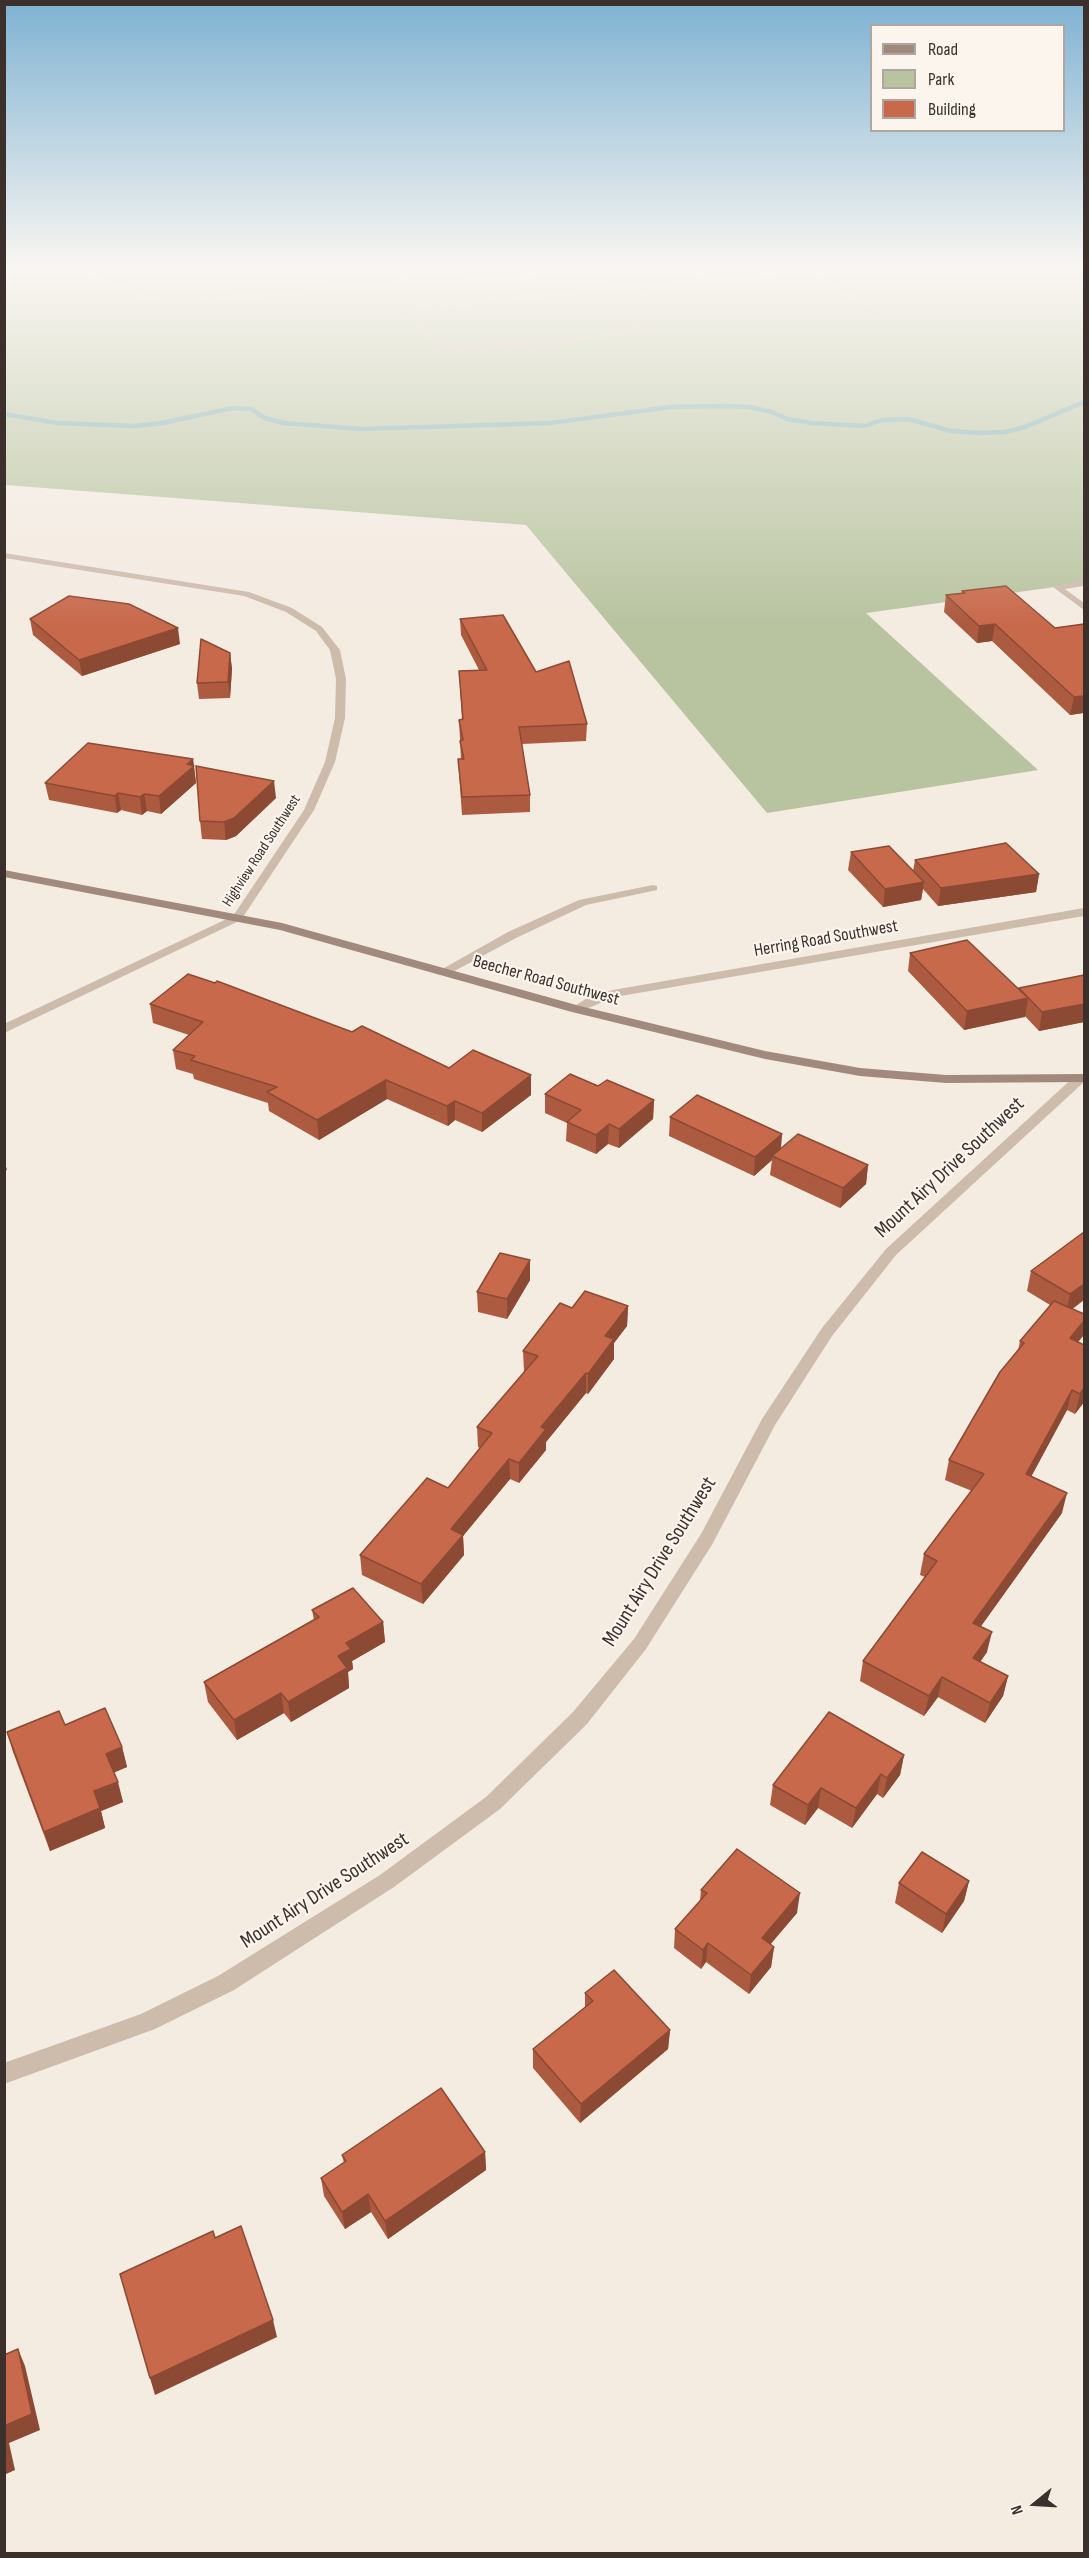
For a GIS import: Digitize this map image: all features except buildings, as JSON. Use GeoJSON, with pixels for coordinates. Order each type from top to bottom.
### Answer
{"type":"FeatureCollection","features":[{"type":"Feature","properties":{"kind":"street","name":"Highview Road Southwest"},"geometry":{"type":"LineString","coordinates":[[4,555],[246,594],[289,610],[319,629],[335,650],[341,679],[340,718],[330,762],[309,810],[237,918],[4,1029]]}},
{"type":"Feature","properties":{"kind":"street"},"geometry":{"type":"LineString","coordinates":[[1084,583],[1058,587],[1084,607]]}},
{"type":"Feature","properties":{"kind":"street","name":"Beecher Road Southwest"},"geometry":{"type":"LineString","coordinates":[[4,873],[282,927],[576,1010],[765,1055],[860,1072],[946,1079],[1083,1078]]}},
{"type":"Feature","properties":{"kind":"street"},"geometry":{"type":"LineString","coordinates":[[443,972],[512,934],[583,902],[653,888]]}},
{"type":"Feature","properties":{"kind":"street","name":"Herring Road Southwest"},"geometry":{"type":"LineString","coordinates":[[576,1010],[593,1000],[613,994],[1084,912]]}},
{"type":"Feature","properties":{"kind":"street","name":"Mount Airy Drive Southwest"},"geometry":{"type":"LineString","coordinates":[[4,2074],[147,2022],[226,1983],[387,1881],[493,1803],[580,1718],[640,1644],[707,1538],[780,1405],[827,1332],[891,1252],[1083,1078]]}},
{"type":"Feature","properties":{"kind":"green space"},"geometry":{"type":"Polygon","coordinates":[[[5,385],[1084,385],[1084,583],[866,613],[1038,770],[767,813],[526,525],[5,485],[5,385]]]}},
{"type":"Feature","properties":{"kind":"waterway"},"geometry":{"type":"LineString","coordinates":[[4,414],[57,423],[135,426],[162,423],[233,408],[251,409],[265,418],[284,423],[361,429],[550,423],[671,407],[723,406],[749,407],[772,412],[787,419],[812,423],[865,426],[882,420],[908,419],[951,431],[979,433],[1005,432],[1025,427],[1084,402]]}}]}
